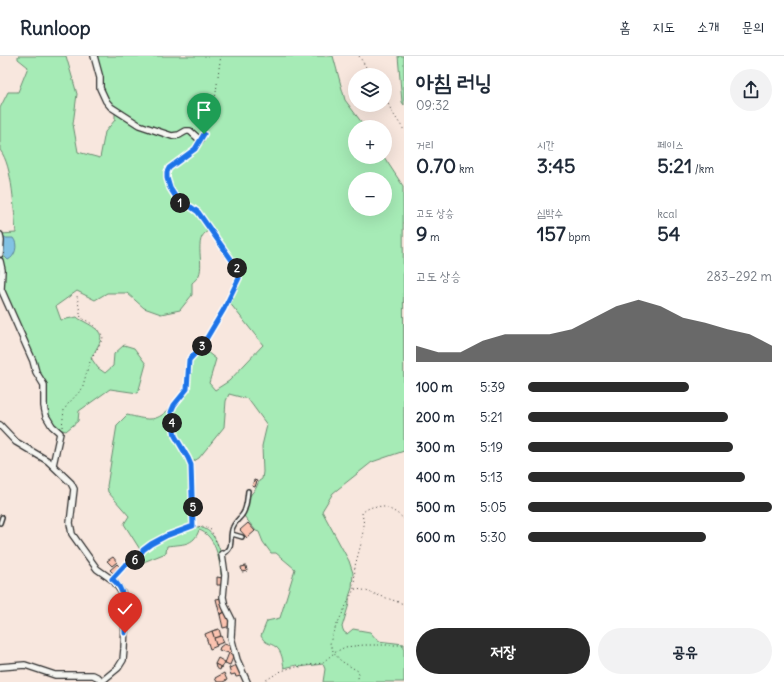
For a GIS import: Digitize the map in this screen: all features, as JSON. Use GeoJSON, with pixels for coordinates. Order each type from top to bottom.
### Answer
{"type":"FeatureCollection","features":[{"type":"Feature","properties":{"kind":"street"},"geometry":{"type":"LineString","coordinates":[[94,56],[100,78],[100,88],[106,101],[111,107],[139,125],[172,136],[190,131],[200,140]]}},
{"type":"Feature","properties":{"kind":"street"},"geometry":{"type":"LineString","coordinates":[[0,235],[0,254]]}},
{"type":"Feature","properties":{"kind":"street"},"geometry":{"type":"LineString","coordinates":[[0,261],[2,270],[1,289],[33,361],[36,372],[44,385],[44,406],[46,416],[50,423],[60,433],[52,465]]}},
{"type":"Feature","properties":{"kind":"street"},"geometry":{"type":"LineString","coordinates":[[0,425],[16,442],[52,465],[69,480],[74,489],[70,526],[72,534],[97,569],[112,579],[118,586],[124,598],[123,660],[120,666],[101,682],[99,678],[93,675],[55,675],[25,664],[0,667]]}},
{"type":"Feature","properties":{"kind":"street"},"geometry":{"type":"LineString","coordinates":[[222,554],[225,575],[223,597],[225,606],[232,620],[231,637],[237,660],[248,682]]}},
{"type":"Feature","properties":{"kind":"street"},"geometry":{"type":"LineString","coordinates":[[73,682],[75,674]]}},
{"type":"Feature","properties":{"kind":"lane"},"geometry":{"type":"LineString","coordinates":[[222,554],[227,552],[229,549],[234,525],[244,513],[248,491]]}},
{"type":"Feature","properties":{"kind":"lane"},"geometry":{"type":"LineString","coordinates":[[0,523],[2,517]]}},
{"type":"Feature","properties":{"kind":"lane"},"geometry":{"type":"LineString","coordinates":[[232,534],[242,537]]}},
{"type":"Feature","properties":{"kind":"path"},"geometry":{"type":"LineString","coordinates":[[193,526],[191,465],[175,436],[171,412],[174,405],[187,389],[189,360],[202,347],[235,288],[240,276],[236,265],[205,221],[196,210],[179,202],[174,195],[168,182],[167,172],[169,168],[195,149],[206,130],[211,116],[221,56]]}},
{"type":"Feature","properties":{"kind":"path"},"geometry":{"type":"LineString","coordinates":[[360,56],[367,68]]}},
{"type":"Feature","properties":{"kind":"path"},"geometry":{"type":"LineString","coordinates":[[392,112],[404,130]]}},
{"type":"Feature","properties":{"kind":"path"},"geometry":{"type":"LineString","coordinates":[[60,433],[66,407],[82,389],[90,364],[103,338],[101,332],[96,327],[81,318],[77,296]]}},
{"type":"Feature","properties":{"kind":"path"},"geometry":{"type":"LineString","coordinates":[[357,682],[359,674],[358,671],[341,661],[334,653],[331,648],[330,639],[354,588],[355,566],[364,525],[362,513],[373,507],[383,506],[394,511],[404,519]]}},
{"type":"Feature","properties":{"kind":"path"},"geometry":{"type":"LineString","coordinates":[[112,579],[125,565],[137,560],[143,550],[151,544],[166,536],[193,526],[205,527],[211,530],[222,554]]}},
{"type":"Feature","properties":{"kind":"path"},"geometry":{"type":"LineString","coordinates":[[354,588],[404,604]]}},
{"type":"Feature","properties":{"kind":"path"},"geometry":{"type":"LineString","coordinates":[[264,682],[279,672],[290,668],[322,662],[345,647],[404,645]]}},
{"type":"Feature","properties":{"kind":"green space"},"geometry":{"type":"Polygon","coordinates":[[[18,56],[66,56],[77,94],[73,124],[78,152],[100,158],[105,132],[115,120],[115,108],[110,104],[104,91],[96,56],[333,56],[345,100],[348,104],[348,112],[354,112],[360,120],[348,120],[348,164],[389,164],[403,186],[404,451],[372,462],[333,493],[322,511],[349,561],[353,573],[349,604],[342,627],[344,632],[347,634],[353,629],[370,632],[378,641],[404,644],[404,682],[323,682],[325,669],[323,664],[299,667],[297,665],[284,668],[280,651],[274,645],[266,642],[261,636],[267,621],[280,618],[295,569],[276,553],[271,553],[263,542],[259,532],[256,531],[244,516],[249,497],[259,481],[262,479],[262,446],[267,425],[248,399],[229,394],[226,401],[224,427],[199,458],[189,464],[192,519],[187,526],[155,540],[141,551],[124,524],[129,516],[108,492],[107,486],[117,425],[127,415],[150,419],[160,416],[170,408],[173,408],[188,391],[190,378],[189,361],[202,348],[216,359],[209,383],[215,390],[229,381],[263,345],[229,302],[241,275],[229,252],[212,230],[202,237],[200,243],[201,263],[199,275],[192,283],[192,295],[180,310],[161,314],[144,308],[127,293],[107,293],[95,300],[77,291],[56,306],[61,320],[77,317],[92,326],[100,334],[100,341],[91,358],[98,368],[105,373],[113,366],[114,354],[124,345],[134,348],[146,364],[138,393],[110,389],[79,411],[78,421],[66,431],[58,429],[53,425],[47,415],[46,388],[3,290],[1,234],[16,233],[8,167],[0,150],[0,108],[8,92],[18,92],[28,67],[18,59],[18,56]]]}},
{"type":"Feature","properties":{"kind":"green space"},"geometry":{"type":"Polygon","coordinates":[[[398,56],[404,56],[404,105],[402,102],[398,56]]]}},
{"type":"Feature","properties":{"kind":"green space"},"geometry":{"type":"Polygon","coordinates":[[[192,527],[201,527],[213,536],[220,551],[224,575],[221,575],[218,555],[213,542],[199,530],[191,542],[167,546],[166,553],[136,565],[131,563],[138,561],[143,552],[152,545],[192,527]]]}},
{"type":"Feature","properties":{"kind":"water"},"geometry":{"type":"Polygon","coordinates":[[[4,238],[13,238],[16,244],[13,256],[8,260],[4,256],[4,238]]]}},
{"type":"Feature","properties":{"kind":"building"},"geometry":{"type":"Polygon","coordinates":[[[254,480],[257,481],[255,487],[252,486],[254,480]]]}},
{"type":"Feature","properties":{"kind":"building"},"geometry":{"type":"Polygon","coordinates":[[[248,523],[255,531],[247,538],[240,530],[248,523]]]}},
{"type":"Feature","properties":{"kind":"building"},"geometry":{"type":"Polygon","coordinates":[[[113,557],[117,562],[112,566],[107,561],[113,557]]]}},
{"type":"Feature","properties":{"kind":"building"},"geometry":{"type":"Polygon","coordinates":[[[117,564],[120,567],[113,573],[110,570],[117,564]]]}},
{"type":"Feature","properties":{"kind":"building"},"geometry":{"type":"Polygon","coordinates":[[[246,566],[247,571],[242,572],[241,567],[246,566]]]}},
{"type":"Feature","properties":{"kind":"building"},"geometry":{"type":"Polygon","coordinates":[[[217,577],[222,578],[221,585],[217,585],[217,577]]]}},
{"type":"Feature","properties":{"kind":"building"},"geometry":{"type":"Polygon","coordinates":[[[222,598],[225,611],[220,615],[216,599],[222,598]]]}},
{"type":"Feature","properties":{"kind":"building"},"geometry":{"type":"Polygon","coordinates":[[[225,612],[230,618],[231,626],[223,628],[220,615],[225,612]]]}},
{"type":"Feature","properties":{"kind":"building"},"geometry":{"type":"Polygon","coordinates":[[[219,629],[221,636],[214,638],[212,631],[219,629]]]}},
{"type":"Feature","properties":{"kind":"building"},"geometry":{"type":"Polygon","coordinates":[[[212,631],[217,646],[210,649],[205,634],[212,631]]]}},
{"type":"Feature","properties":{"kind":"building"},"geometry":{"type":"Polygon","coordinates":[[[221,636],[224,642],[216,645],[214,638],[221,636]]]}},
{"type":"Feature","properties":{"kind":"building"},"geometry":{"type":"Polygon","coordinates":[[[224,644],[231,646],[232,654],[219,650],[224,644]]]}},
{"type":"Feature","properties":{"kind":"building"},"geometry":{"type":"Polygon","coordinates":[[[229,653],[234,655],[230,665],[225,663],[229,653]]]}},
{"type":"Feature","properties":{"kind":"building"},"geometry":{"type":"Polygon","coordinates":[[[218,658],[225,662],[222,668],[215,664],[218,658]]]}},
{"type":"Feature","properties":{"kind":"building"},"geometry":{"type":"Polygon","coordinates":[[[215,664],[221,667],[220,670],[216,668],[215,664]]]}},
{"type":"Feature","properties":{"kind":"building"},"geometry":{"type":"Polygon","coordinates":[[[237,665],[241,676],[236,677],[235,674],[231,675],[229,668],[237,665]]]}},
{"type":"Feature","properties":{"kind":"building"},"geometry":{"type":"Polygon","coordinates":[[[224,673],[227,680],[217,682],[215,678],[224,673]]]}},
{"type":"Feature","properties":{"kind":"route"},"geometry":{"type":"LineString","coordinates":[[125,633],[124,598],[116,582],[112,579],[121,568],[129,562],[138,559],[143,550],[151,544],[161,538],[193,526],[193,503],[190,482],[191,465],[175,436],[171,412],[174,405],[187,389],[188,366],[191,356],[202,346],[224,309],[239,278],[238,269],[205,221],[196,210],[179,202],[170,188],[167,178],[169,168],[195,149],[204,134]]}}]}
